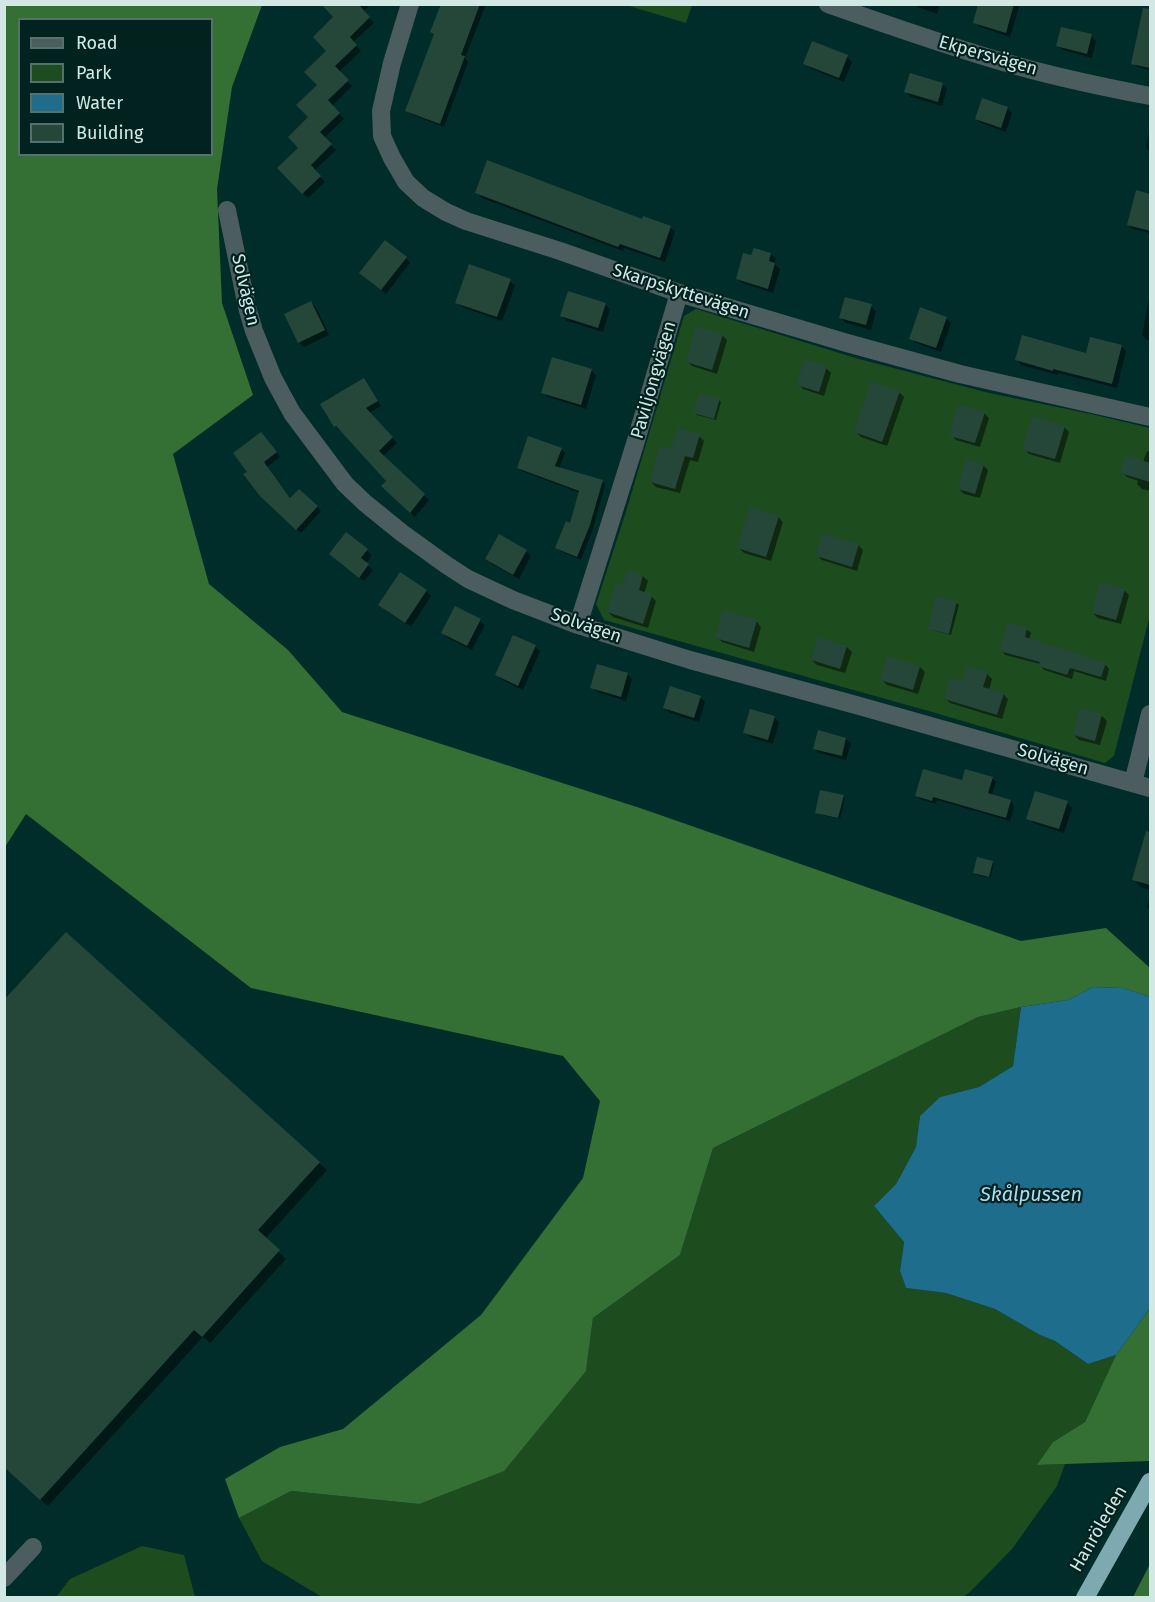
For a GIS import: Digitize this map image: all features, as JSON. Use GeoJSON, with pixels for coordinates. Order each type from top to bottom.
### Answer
{"type":"FeatureCollection","features":[{"type":"Feature","properties":{"kind":"highway","name":"Hanröleden"},"geometry":{"type":"LineString","coordinates":[[1085,1598],[1150,1482]]}},
{"type":"Feature","properties":{"kind":"street","name":"Skarpskyttevägen"},"geometry":{"type":"LineString","coordinates":[[410,4],[392,63],[381,111],[384,143],[406,182],[423,198],[446,212],[466,221],[679,293],[960,374],[1150,417]]}},
{"type":"Feature","properties":{"kind":"street","name":"Ekpersvägen"},"geometry":{"type":"LineString","coordinates":[[828,4],[1009,64],[1102,87],[1150,96]]}},
{"type":"Feature","properties":{"kind":"street","name":"Solvägen"},"geometry":{"type":"LineString","coordinates":[[227,210],[254,331],[273,378],[292,412],[334,470],[365,503],[402,533],[468,579],[513,600],[578,625],[690,660],[1142,785]]}},
{"type":"Feature","properties":{"kind":"street","name":"Paviljongvägen"},"geometry":{"type":"LineString","coordinates":[[578,625],[635,444],[679,293]]}},
{"type":"Feature","properties":{"kind":"street"},"geometry":{"type":"LineString","coordinates":[[1142,785],[1150,714]]}},
{"type":"Feature","properties":{"kind":"street"},"geometry":{"type":"LineString","coordinates":[[4,1578],[33,1547]]}},
{"type":"Feature","properties":{"kind":"green space"},"geometry":{"type":"Polygon","coordinates":[[[692,4],[686,23],[626,5],[692,4]]]}},
{"type":"Feature","properties":{"kind":"green space"},"geometry":{"type":"Polygon","coordinates":[[[5,5],[262,5],[232,87],[217,189],[222,303],[253,395],[173,454],[209,584],[288,650],[342,712],[640,808],[1021,941],[1106,928],[1150,968],[1150,997],[1123,988],[1093,987],[1068,1000],[1021,1007],[978,1017],[713,1148],[680,1255],[593,1318],[586,1371],[504,1471],[419,1504],[291,1491],[239,1518],[225,1479],[280,1447],[343,1429],[481,1315],[583,1178],[600,1101],[563,1056],[251,988],[26,814],[5,847],[5,5]]]}},
{"type":"Feature","properties":{"kind":"green space"},"geometry":{"type":"Polygon","coordinates":[[[696,309],[859,359],[989,393],[1150,428],[1150,615],[1114,756],[1105,763],[604,620],[596,604],[684,316],[696,309]]]}},
{"type":"Feature","properties":{"kind":"green space"},"geometry":{"type":"Polygon","coordinates":[[[1021,1007],[1013,1066],[979,1087],[940,1097],[920,1116],[916,1147],[896,1184],[874,1206],[904,1242],[900,1271],[906,1288],[946,1293],[995,1309],[1055,1341],[1088,1364],[1116,1355],[1085,1422],[1053,1442],[1038,1465],[1065,1464],[1057,1486],[1012,1549],[962,1598],[322,1597],[262,1561],[239,1518],[291,1491],[419,1504],[586,1371],[593,1318],[680,1255],[713,1148],[978,1017],[1021,1007]]]}},
{"type":"Feature","properties":{"kind":"green space"},"geometry":{"type":"Polygon","coordinates":[[[1150,1308],[1150,1461],[1037,1465],[1053,1442],[1085,1422],[1116,1355],[1150,1308]]]}},
{"type":"Feature","properties":{"kind":"green space"},"geometry":{"type":"Polygon","coordinates":[[[142,1546],[184,1555],[195,1597],[56,1597],[70,1579],[142,1546]]]}},
{"type":"Feature","properties":{"kind":"green space"},"geometry":{"type":"Polygon","coordinates":[[[1150,1564],[1149,1597],[1133,1597],[1150,1564]]]}},
{"type":"Feature","properties":{"kind":"water","name":"Skålpussen"},"geometry":{"type":"Polygon","coordinates":[[[1093,987],[1123,988],[1150,997],[1150,1308],[1116,1355],[1088,1364],[1055,1341],[995,1309],[946,1293],[906,1288],[900,1271],[904,1242],[874,1206],[896,1184],[916,1147],[920,1116],[940,1097],[979,1087],[1013,1066],[1021,1007],[1068,1000],[1093,987]]]}},
{"type":"Feature","properties":{"kind":"building"},"geometry":{"type":"Polygon","coordinates":[[[321,4],[358,4],[370,17],[350,37],[357,45],[335,66],[349,80],[328,100],[340,113],[320,132],[332,144],[311,165],[321,176],[302,194],[277,168],[298,148],[288,137],[308,117],[296,105],[317,85],[304,72],[326,51],[313,37],[333,17],[321,4]]]}},
{"type":"Feature","properties":{"kind":"building"},"geometry":{"type":"Polygon","coordinates":[[[441,4],[480,4],[461,55],[465,56],[440,124],[405,111],[434,34],[430,32],[441,4]]]}},
{"type":"Feature","properties":{"kind":"building"},"geometry":{"type":"Polygon","coordinates":[[[978,4],[1014,4],[1006,33],[973,23],[978,4]]]}},
{"type":"Feature","properties":{"kind":"building"},"geometry":{"type":"Polygon","coordinates":[[[1143,8],[1150,9],[1150,68],[1131,64],[1143,8]]]}},
{"type":"Feature","properties":{"kind":"building"},"geometry":{"type":"Polygon","coordinates":[[[1061,27],[1092,34],[1087,54],[1056,46],[1061,27]]]}},
{"type":"Feature","properties":{"kind":"building"},"geometry":{"type":"Polygon","coordinates":[[[812,41],[848,55],[839,78],[803,64],[812,41]]]}},
{"type":"Feature","properties":{"kind":"building"},"geometry":{"type":"Polygon","coordinates":[[[910,73],[943,83],[938,102],[904,92],[910,73]]]}},
{"type":"Feature","properties":{"kind":"building"},"geometry":{"type":"Polygon","coordinates":[[[982,98],[1008,107],[1001,128],[975,119],[982,98]]]}},
{"type":"Feature","properties":{"kind":"building"},"geometry":{"type":"Polygon","coordinates":[[[487,160],[642,219],[643,216],[671,226],[660,258],[620,244],[618,247],[475,193],[487,160]]]}},
{"type":"Feature","properties":{"kind":"building"},"geometry":{"type":"Polygon","coordinates":[[[1136,190],[1150,194],[1150,231],[1127,225],[1136,190]]]}},
{"type":"Feature","properties":{"kind":"building"},"geometry":{"type":"Polygon","coordinates":[[[385,240],[407,257],[381,290],[359,273],[385,240]]]}},
{"type":"Feature","properties":{"kind":"building"},"geometry":{"type":"Polygon","coordinates":[[[754,248],[771,253],[769,261],[775,263],[768,289],[736,279],[743,253],[751,255],[754,248]]]}},
{"type":"Feature","properties":{"kind":"building"},"geometry":{"type":"Polygon","coordinates":[[[469,264],[511,279],[497,317],[455,303],[469,264]]]}},
{"type":"Feature","properties":{"kind":"building"},"geometry":{"type":"Polygon","coordinates":[[[568,291],[606,303],[598,328],[560,316],[568,291]]]}},
{"type":"Feature","properties":{"kind":"building"},"geometry":{"type":"Polygon","coordinates":[[[845,297],[872,304],[866,325],[839,318],[845,297]]]}},
{"type":"Feature","properties":{"kind":"building"},"geometry":{"type":"Polygon","coordinates":[[[311,301],[325,330],[298,343],[284,314],[311,301]]]}},
{"type":"Feature","properties":{"kind":"building"},"geometry":{"type":"Polygon","coordinates":[[[920,307],[947,317],[936,348],[909,339],[920,307]]]}},
{"type":"Feature","properties":{"kind":"building"},"geometry":{"type":"Polygon","coordinates":[[[696,326],[723,334],[712,370],[686,362],[696,326]]]}},
{"type":"Feature","properties":{"kind":"building"},"geometry":{"type":"Polygon","coordinates":[[[1022,335],[1086,353],[1090,337],[1122,345],[1112,384],[1015,360],[1022,335]]]}},
{"type":"Feature","properties":{"kind":"building"},"geometry":{"type":"Polygon","coordinates":[[[552,357],[592,369],[581,405],[541,393],[552,357]]]}},
{"type":"Feature","properties":{"kind":"building"},"geometry":{"type":"Polygon","coordinates":[[[805,359],[827,366],[819,392],[796,385],[805,359]]]}},
{"type":"Feature","properties":{"kind":"building"},"geometry":{"type":"Polygon","coordinates":[[[364,378],[378,401],[366,408],[393,437],[379,451],[425,494],[410,513],[381,486],[386,481],[336,426],[334,427],[320,404],[364,378]]]}},
{"type":"Feature","properties":{"kind":"building"},"geometry":{"type":"Polygon","coordinates":[[[871,381],[900,391],[882,442],[854,432],[871,381]]]}},
{"type":"Feature","properties":{"kind":"building"},"geometry":{"type":"Polygon","coordinates":[[[699,393],[720,398],[714,419],[693,413],[699,393]]]}},
{"type":"Feature","properties":{"kind":"building"},"geometry":{"type":"Polygon","coordinates":[[[958,404],[985,412],[975,443],[949,436],[958,404]]]}},
{"type":"Feature","properties":{"kind":"building"},"geometry":{"type":"Polygon","coordinates":[[[1032,416],[1065,426],[1055,459],[1022,450],[1032,416]]]}},
{"type":"Feature","properties":{"kind":"building"},"geometry":{"type":"Polygon","coordinates":[[[678,428],[700,434],[693,458],[685,456],[675,489],[650,482],[660,446],[671,449],[678,428]]]}},
{"type":"Feature","properties":{"kind":"building"},"geometry":{"type":"Polygon","coordinates":[[[261,432],[277,452],[264,462],[290,498],[299,489],[318,506],[296,530],[260,496],[243,474],[247,472],[233,453],[261,432]]]}},
{"type":"Feature","properties":{"kind":"building"},"geometry":{"type":"Polygon","coordinates":[[[528,436],[562,448],[555,466],[603,480],[590,525],[577,557],[555,548],[566,521],[570,523],[579,491],[517,468],[528,436]]]}},
{"type":"Feature","properties":{"kind":"building"},"geometry":{"type":"Polygon","coordinates":[[[1126,455],[1150,463],[1150,482],[1120,473],[1126,455]]]}},
{"type":"Feature","properties":{"kind":"building"},"geometry":{"type":"Polygon","coordinates":[[[966,459],[984,464],[975,494],[958,489],[966,459]]]}},
{"type":"Feature","properties":{"kind":"building"},"geometry":{"type":"Polygon","coordinates":[[[750,507],[779,516],[766,557],[737,548],[750,507]]]}},
{"type":"Feature","properties":{"kind":"building"},"geometry":{"type":"Polygon","coordinates":[[[346,532],[368,549],[361,558],[369,564],[359,578],[329,554],[346,532]]]}},
{"type":"Feature","properties":{"kind":"building"},"geometry":{"type":"Polygon","coordinates":[[[822,533],[859,544],[852,567],[816,556],[822,533]]]}},
{"type":"Feature","properties":{"kind":"building"},"geometry":{"type":"Polygon","coordinates":[[[499,534],[527,550],[513,575],[485,559],[499,534]]]}},
{"type":"Feature","properties":{"kind":"building"},"geometry":{"type":"Polygon","coordinates":[[[628,569],[643,575],[639,590],[652,595],[643,624],[607,612],[616,583],[623,585],[628,569]]]}},
{"type":"Feature","properties":{"kind":"building"},"geometry":{"type":"Polygon","coordinates":[[[400,572],[427,590],[405,623],[378,605],[400,572]]]}},
{"type":"Feature","properties":{"kind":"building"},"geometry":{"type":"Polygon","coordinates":[[[1100,582],[1125,589],[1116,620],[1092,613],[1100,582]]]}},
{"type":"Feature","properties":{"kind":"building"},"geometry":{"type":"Polygon","coordinates":[[[936,596],[957,601],[949,634],[928,629],[936,596]]]}},
{"type":"Feature","properties":{"kind":"building"},"geometry":{"type":"Polygon","coordinates":[[[455,606],[481,619],[467,646],[441,633],[455,606]]]}},
{"type":"Feature","properties":{"kind":"building"},"geometry":{"type":"Polygon","coordinates":[[[723,610],[757,620],[749,648],[715,638],[723,610]]]}},
{"type":"Feature","properties":{"kind":"building"},"geometry":{"type":"Polygon","coordinates":[[[1008,622],[1027,628],[1025,637],[1106,663],[1101,677],[1070,668],[1067,675],[1038,666],[1040,662],[999,651],[1008,622]]]}},
{"type":"Feature","properties":{"kind":"building"},"geometry":{"type":"Polygon","coordinates":[[[513,635],[536,645],[518,686],[495,675],[513,635]]]}},
{"type":"Feature","properties":{"kind":"building"},"geometry":{"type":"Polygon","coordinates":[[[818,637],[847,646],[840,669],[811,660],[818,637]]]}},
{"type":"Feature","properties":{"kind":"building"},"geometry":{"type":"Polygon","coordinates":[[[887,656],[920,666],[913,690],[880,680],[887,656]]]}},
{"type":"Feature","properties":{"kind":"building"},"geometry":{"type":"Polygon","coordinates":[[[597,664],[628,673],[621,697],[590,688],[597,664]]]}},
{"type":"Feature","properties":{"kind":"building"},"geometry":{"type":"Polygon","coordinates":[[[967,666],[988,672],[983,687],[1004,693],[997,715],[944,699],[950,678],[962,681],[967,666]]]}},
{"type":"Feature","properties":{"kind":"building"},"geometry":{"type":"Polygon","coordinates":[[[670,686],[701,696],[694,718],[663,708],[670,686]]]}},
{"type":"Feature","properties":{"kind":"building"},"geometry":{"type":"Polygon","coordinates":[[[1080,708],[1102,714],[1095,741],[1073,735],[1080,708]]]}},
{"type":"Feature","properties":{"kind":"building"},"geometry":{"type":"Polygon","coordinates":[[[750,709],[775,716],[768,740],[743,733],[750,709]]]}},
{"type":"Feature","properties":{"kind":"building"},"geometry":{"type":"Polygon","coordinates":[[[818,730],[846,738],[842,756],[813,749],[818,730]]]}},
{"type":"Feature","properties":{"kind":"building"},"geometry":{"type":"Polygon","coordinates":[[[923,769],[962,780],[965,769],[993,777],[988,793],[1011,800],[1006,818],[933,797],[932,801],[915,796],[923,769]]]}},
{"type":"Feature","properties":{"kind":"building"},"geometry":{"type":"Polygon","coordinates":[[[820,790],[844,795],[838,818],[815,813],[820,790]]]}},
{"type":"Feature","properties":{"kind":"building"},"geometry":{"type":"Polygon","coordinates":[[[1035,791],[1068,801],[1059,829],[1026,819],[1035,791]]]}},
{"type":"Feature","properties":{"kind":"building"},"geometry":{"type":"Polygon","coordinates":[[[1146,831],[1150,832],[1150,885],[1132,880],[1146,831]]]}},
{"type":"Feature","properties":{"kind":"building"},"geometry":{"type":"Polygon","coordinates":[[[977,857],[993,861],[989,877],[973,873],[977,857]]]}},
{"type":"Feature","properties":{"kind":"building"},"geometry":{"type":"Polygon","coordinates":[[[66,932],[320,1162],[258,1230],[280,1250],[202,1337],[194,1330],[40,1500],[4,1467],[4,1000],[66,932]]]}}]}
